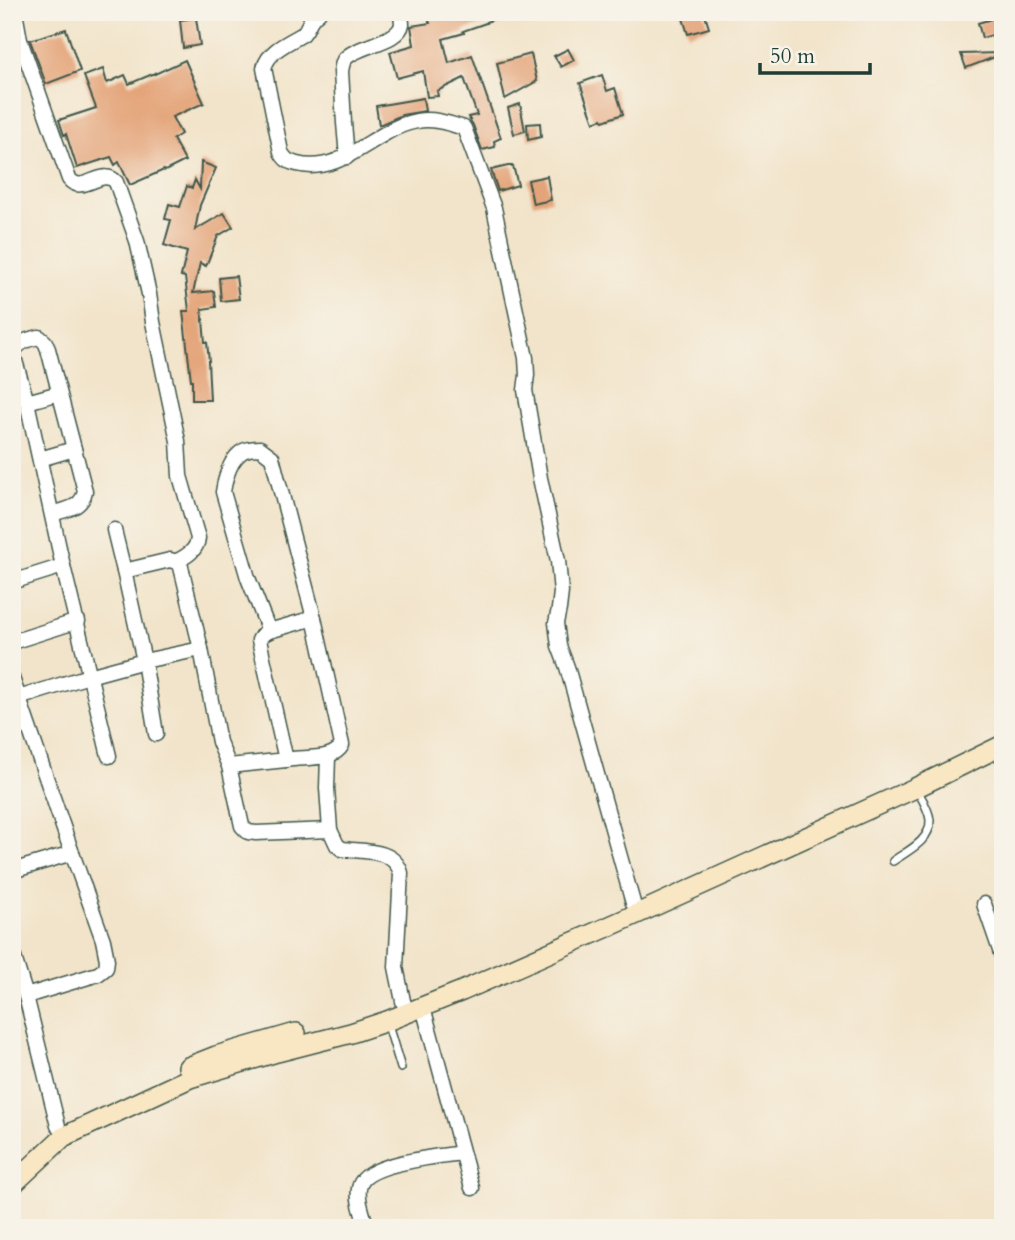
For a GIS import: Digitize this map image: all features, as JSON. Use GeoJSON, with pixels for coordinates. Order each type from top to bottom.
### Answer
{"type":"FeatureCollection","features":[{"type":"Feature","properties":{"kind":"street"},"geometry":{"type":"LineString","coordinates":[[15,12],[20,40],[69,179],[78,186],[107,176],[112,177],[133,226],[178,441],[180,476],[198,538],[198,543],[188,555],[177,561],[170,560],[124,571]]}},
{"type":"Feature","properties":{"kind":"street"},"geometry":{"type":"LineString","coordinates":[[318,12],[309,20],[303,34],[272,53],[264,68],[284,159],[290,163],[314,166],[347,157],[399,126],[420,120],[443,121],[464,128],[495,208],[526,358],[525,390],[558,561],[561,592],[556,623],[559,646],[633,903]]}},
{"type":"Feature","properties":{"kind":"street"},"geometry":{"type":"LineString","coordinates":[[347,157],[342,92],[343,63],[350,54],[393,35],[400,29],[400,12]]}},
{"type":"Feature","properties":{"kind":"street"},"geometry":{"type":"LineString","coordinates":[[52,514],[78,506],[84,499],[85,491],[47,344],[40,337],[35,337],[18,344],[13,354],[27,402],[63,566],[109,756]]}},
{"type":"Feature","properties":{"kind":"street"},"geometry":{"type":"LineString","coordinates":[[27,402],[59,393]]}},
{"type":"Feature","properties":{"kind":"street"},"geometry":{"type":"LineString","coordinates":[[229,766],[328,756],[338,751],[342,745],[314,618],[272,457],[260,448],[245,450],[239,454],[229,469],[223,492],[248,578],[269,631]]}},
{"type":"Feature","properties":{"kind":"street"},"geometry":{"type":"LineString","coordinates":[[40,459],[74,449]]}},
{"type":"Feature","properties":{"kind":"street"},"geometry":{"type":"LineString","coordinates":[[114,530],[144,661],[156,734]]}},
{"type":"Feature","properties":{"kind":"street"},"geometry":{"type":"LineString","coordinates":[[177,561],[182,569],[219,742],[229,766],[242,826],[248,832],[256,833],[330,831]]}},
{"type":"Feature","properties":{"kind":"street"},"geometry":{"type":"LineString","coordinates":[[12,582],[63,566]]}},
{"type":"Feature","properties":{"kind":"street"},"geometry":{"type":"LineString","coordinates":[[286,760],[259,640],[269,631],[314,618]]}},
{"type":"Feature","properties":{"kind":"street"},"geometry":{"type":"LineString","coordinates":[[12,642],[78,621]]}},
{"type":"Feature","properties":{"kind":"street"},"geometry":{"type":"LineString","coordinates":[[15,699],[144,661],[201,649]]}},
{"type":"Feature","properties":{"kind":"street"},"geometry":{"type":"LineString","coordinates":[[12,678],[15,699],[103,940],[107,960],[106,968],[98,974],[26,996]]}},
{"type":"Feature","properties":{"kind":"street"},"geometry":{"type":"LineString","coordinates":[[14,1176],[58,1126],[183,1068],[216,1056],[380,1012],[411,1007],[619,922],[730,864],[1003,731]]}},
{"type":"Feature","properties":{"kind":"street"},"geometry":{"type":"LineString","coordinates":[[14,1176],[63,1138],[190,1078],[387,1021],[457,981],[633,903],[916,787],[1003,745]]}},
{"type":"Feature","properties":{"kind":"street"},"geometry":{"type":"LineString","coordinates":[[328,756],[330,831],[337,845],[342,849],[382,853],[398,864],[401,873],[396,967],[472,1188]]}},
{"type":"Feature","properties":{"kind":"street"},"geometry":{"type":"LineString","coordinates":[[12,871],[72,853]]}},
{"type":"Feature","properties":{"kind":"street"},"geometry":{"type":"LineString","coordinates":[[984,904],[1003,959]]}},
{"type":"Feature","properties":{"kind":"street"},"geometry":{"type":"LineString","coordinates":[[12,951],[26,996],[58,1126]]}},
{"type":"Feature","properties":{"kind":"street"},"geometry":{"type":"LineString","coordinates":[[366,1228],[359,1197],[360,1185],[365,1178],[375,1171],[412,1160],[461,1153]]}},
{"type":"Feature","properties":{"kind":"lane"},"geometry":{"type":"LineString","coordinates":[[893,861],[925,838],[930,822],[916,787]]}},
{"type":"Feature","properties":{"kind":"lane"},"geometry":{"type":"LineString","coordinates":[[387,1021],[401,1068]]}},
{"type":"Feature","properties":{"kind":"building"},"geometry":{"type":"Polygon","coordinates":[[[425,12],[508,12],[463,31],[464,33],[443,39],[449,63],[472,55],[501,138],[494,141],[495,147],[482,150],[468,117],[477,115],[464,78],[437,91],[438,96],[427,97],[423,71],[397,78],[390,52],[414,45],[411,26],[430,23],[425,12]]]}},
{"type":"Feature","properties":{"kind":"building"},"geometry":{"type":"Polygon","coordinates":[[[681,12],[704,12],[709,28],[688,34],[681,12]]]}},
{"type":"Feature","properties":{"kind":"building"},"geometry":{"type":"Polygon","coordinates":[[[998,17],[1003,32],[982,38],[978,23],[998,17]]]}},
{"type":"Feature","properties":{"kind":"building"},"geometry":{"type":"Polygon","coordinates":[[[196,18],[200,45],[183,48],[180,20],[196,18]]]}},
{"type":"Feature","properties":{"kind":"building"},"geometry":{"type":"Polygon","coordinates":[[[66,29],[80,71],[46,84],[30,40],[66,29]]]}},
{"type":"Feature","properties":{"kind":"building"},"geometry":{"type":"Polygon","coordinates":[[[568,49],[574,60],[561,67],[554,56],[568,49]]]}},
{"type":"Feature","properties":{"kind":"building"},"geometry":{"type":"Polygon","coordinates":[[[1000,53],[966,68],[961,54],[1000,53]]]}},
{"type":"Feature","properties":{"kind":"building"},"geometry":{"type":"Polygon","coordinates":[[[531,54],[537,81],[505,99],[497,63],[531,54]]]}},
{"type":"Feature","properties":{"kind":"building"},"geometry":{"type":"Polygon","coordinates":[[[185,60],[204,103],[172,117],[181,134],[173,139],[185,161],[130,185],[119,162],[115,165],[111,157],[77,168],[59,120],[96,108],[84,76],[103,69],[107,83],[125,75],[129,84],[185,60]]]}},
{"type":"Feature","properties":{"kind":"building"},"geometry":{"type":"Polygon","coordinates":[[[602,75],[607,91],[615,88],[623,114],[594,122],[580,83],[602,75]]]}},
{"type":"Feature","properties":{"kind":"building"},"geometry":{"type":"Polygon","coordinates":[[[423,98],[425,111],[402,115],[379,125],[376,106],[423,98]]]}},
{"type":"Feature","properties":{"kind":"building"},"geometry":{"type":"Polygon","coordinates":[[[520,104],[525,131],[514,134],[508,108],[520,104]]]}},
{"type":"Feature","properties":{"kind":"building"},"geometry":{"type":"Polygon","coordinates":[[[540,123],[541,137],[528,140],[527,124],[540,123]]]}},
{"type":"Feature","properties":{"kind":"building"},"geometry":{"type":"Polygon","coordinates":[[[201,162],[216,168],[200,205],[195,230],[224,213],[233,227],[218,236],[206,266],[200,263],[193,293],[214,291],[216,307],[202,309],[209,361],[210,400],[192,400],[183,311],[189,311],[185,277],[181,276],[187,252],[164,245],[171,220],[165,219],[169,204],[180,207],[187,186],[192,188],[195,180],[200,189],[201,162]]]}},
{"type":"Feature","properties":{"kind":"building"},"geometry":{"type":"Polygon","coordinates":[[[513,166],[518,185],[498,191],[491,170],[513,166]]]}},
{"type":"Feature","properties":{"kind":"building"},"geometry":{"type":"Polygon","coordinates":[[[547,176],[551,200],[533,204],[528,180],[547,176]]]}},
{"type":"Feature","properties":{"kind":"building"},"geometry":{"type":"Polygon","coordinates":[[[236,276],[239,299],[221,301],[219,278],[236,276]]]}}]}
